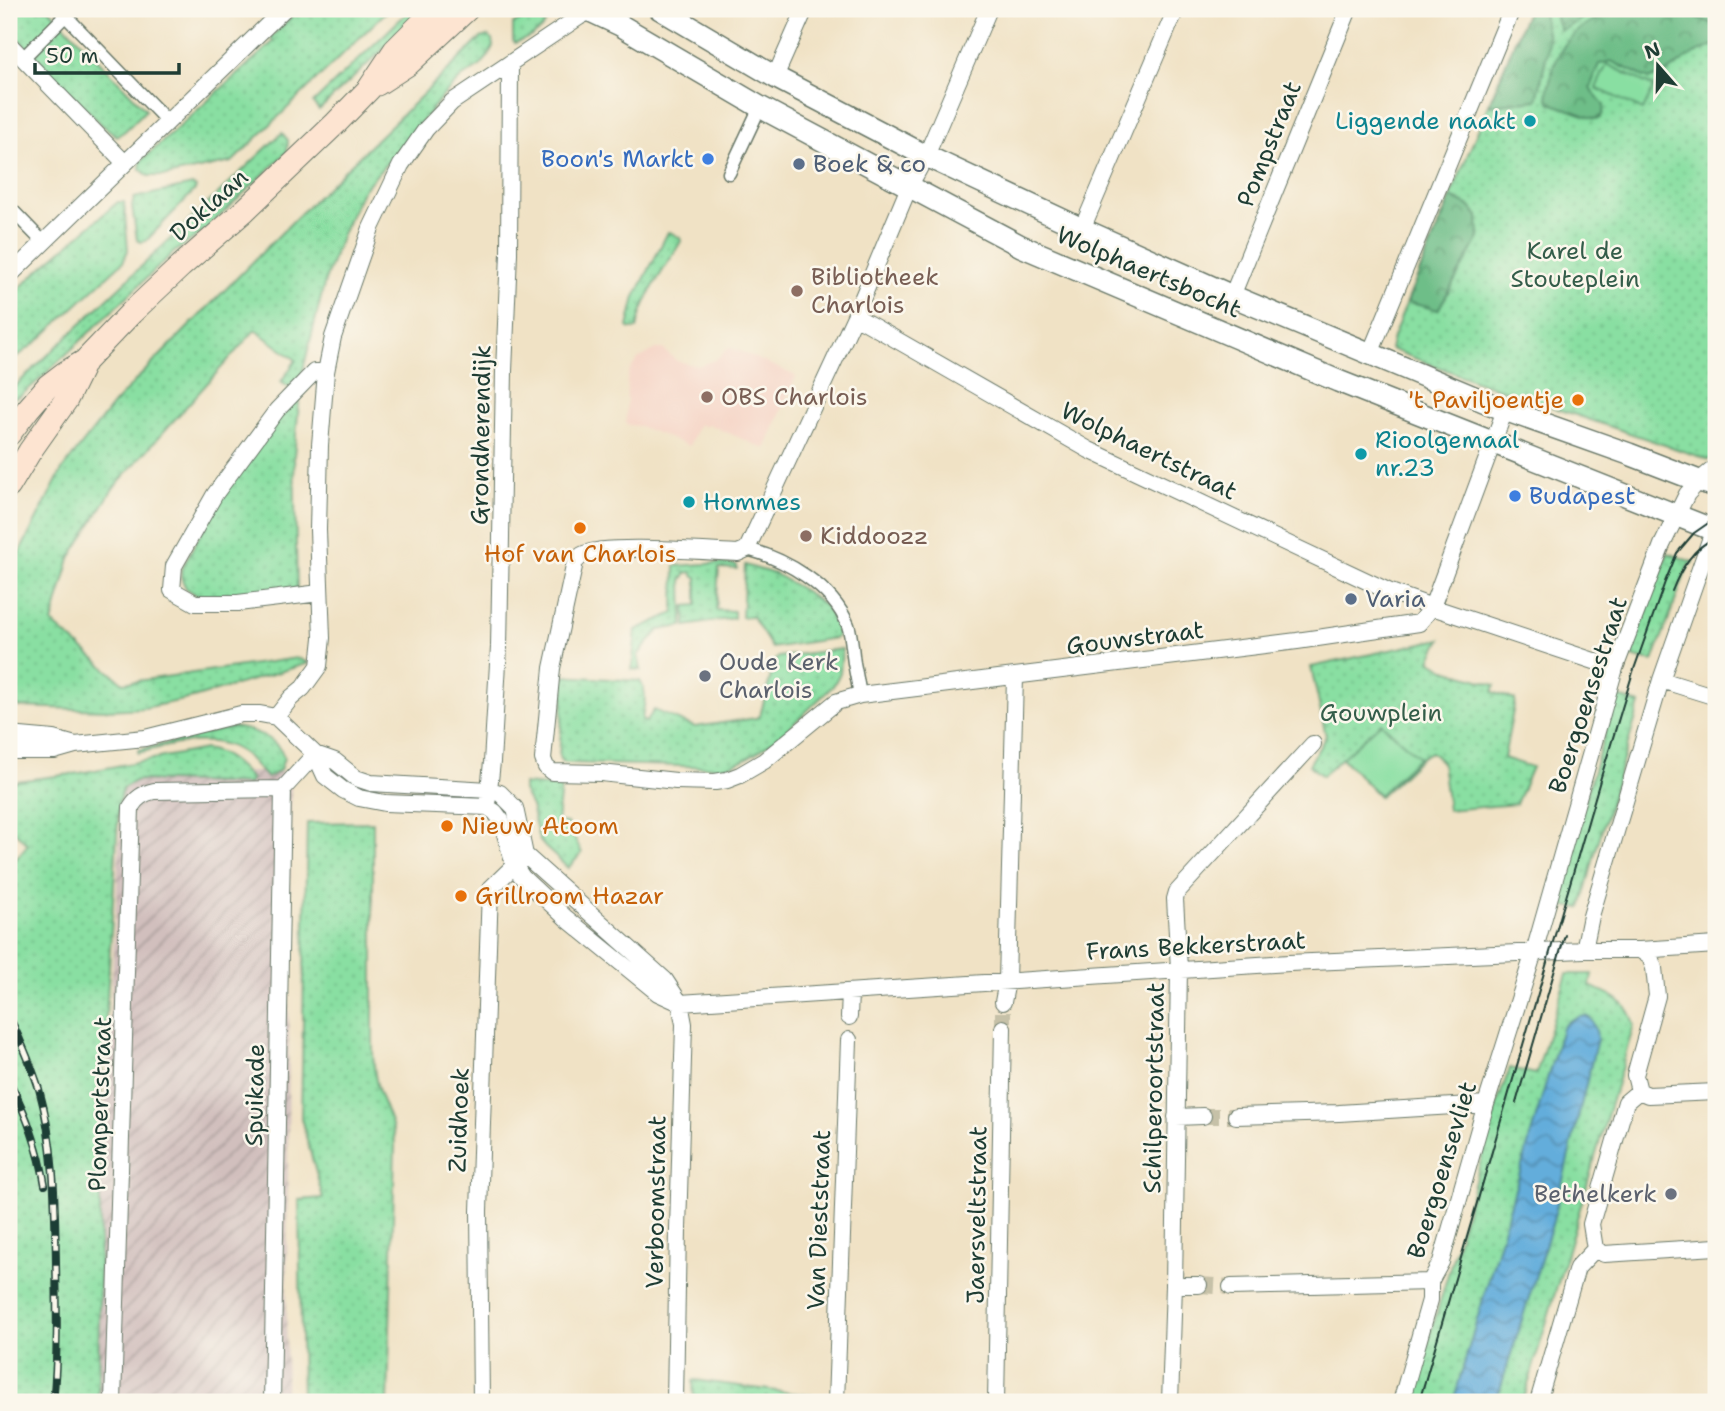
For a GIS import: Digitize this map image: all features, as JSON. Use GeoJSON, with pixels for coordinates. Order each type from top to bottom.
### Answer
{"type":"FeatureCollection","features":[{"type":"Feature","properties":{"kind":"main road","name":"Doklaan"},"geometry":{"type":"LineString","coordinates":[[9,436],[48,386],[85,361],[131,313],[254,202],[369,89],[395,50],[436,9]]}},
{"type":"Feature","properties":{"kind":"main road","name":"Doklaan"},"geometry":{"type":"LineString","coordinates":[[369,89],[408,64],[467,9]]}},
{"type":"Feature","properties":{"kind":"main road","name":"Doklaan"},"geometry":{"type":"LineString","coordinates":[[9,486],[66,400],[85,361]]}},
{"type":"Feature","properties":{"kind":"street"},"geometry":{"type":"LineString","coordinates":[[9,276],[284,9]]}},
{"type":"Feature","properties":{"kind":"street","name":"Wolphaertsbocht"},"geometry":{"type":"LineString","coordinates":[[660,9],[775,77],[926,156],[1082,229],[1232,296],[1505,410],[1707,483]]}},
{"type":"Feature","properties":{"kind":"street"},"geometry":{"type":"LineString","coordinates":[[775,77],[805,9]]}},
{"type":"Feature","properties":{"kind":"street"},"geometry":{"type":"LineString","coordinates":[[860,695],[851,636],[836,603],[824,590],[785,564],[756,551],[742,551],[855,316],[909,187],[926,156],[989,9]]}},
{"type":"Feature","properties":{"kind":"street"},"geometry":{"type":"LineString","coordinates":[[1082,229],[1176,9]]}},
{"type":"Feature","properties":{"kind":"street","name":"Pompstraat"},"geometry":{"type":"LineString","coordinates":[[1232,296],[1349,9]]}},
{"type":"Feature","properties":{"kind":"street"},"geometry":{"type":"LineString","coordinates":[[1370,354],[1512,9]]}},
{"type":"Feature","properties":{"kind":"street"},"geometry":{"type":"LineString","coordinates":[[276,717],[319,666],[322,638],[318,530],[320,445],[326,372],[333,337],[367,239],[401,165],[426,130],[452,102],[588,10]]}},
{"type":"Feature","properties":{"kind":"street","name":"Wolphaertsbocht"},"geometry":{"type":"LineString","coordinates":[[588,10],[611,15],[760,107],[1021,246],[1338,381],[1716,528]]}},
{"type":"Feature","properties":{"kind":"street"},"geometry":{"type":"LineString","coordinates":[[23,58],[65,11],[168,122]]}},
{"type":"Feature","properties":{"kind":"street"},"geometry":{"type":"LineString","coordinates":[[9,44],[125,163]]}},
{"type":"Feature","properties":{"kind":"street","name":"Grondherendijk"},"geometry":{"type":"LineString","coordinates":[[487,807],[499,647],[509,253],[510,63]]}},
{"type":"Feature","properties":{"kind":"street"},"geometry":{"type":"LineString","coordinates":[[729,173],[760,107]]}},
{"type":"Feature","properties":{"kind":"street"},"geometry":{"type":"LineString","coordinates":[[9,207],[44,243]]}},
{"type":"Feature","properties":{"kind":"street","name":"Wolphaertstraat"},"geometry":{"type":"LineString","coordinates":[[855,316],[1089,450],[1388,591],[1615,668]]}},
{"type":"Feature","properties":{"kind":"street"},"geometry":{"type":"LineString","coordinates":[[320,593],[237,603],[195,603],[172,590],[174,566],[215,494],[277,410],[314,372],[326,372]]}},
{"type":"Feature","properties":{"kind":"street"},"geometry":{"type":"LineString","coordinates":[[1432,607],[1505,410]]}},
{"type":"Feature","properties":{"kind":"street"},"geometry":{"type":"LineString","coordinates":[[9,436],[30,451]]}},
{"type":"Feature","properties":{"kind":"street","name":"Boergoensestraat"},"geometry":{"type":"LineString","coordinates":[[1534,953],[1615,668],[1662,545],[1687,494],[1707,483],[1716,467]]}},
{"type":"Feature","properties":{"kind":"street"},"geometry":{"type":"LineString","coordinates":[[1584,950],[1591,916],[1661,680],[1716,528]]}},
{"type":"Feature","properties":{"kind":"street","name":"Gouwstraat"},"geometry":{"type":"LineString","coordinates":[[742,551],[597,550],[582,555],[575,562],[552,668],[543,759],[546,767],[552,772],[601,773],[676,781],[727,780],[764,761],[836,702],[860,695],[1419,623],[1432,607]]}},
{"type":"Feature","properties":{"kind":"street"},"geometry":{"type":"LineString","coordinates":[[1003,1002],[1007,981],[1015,677]]}},
{"type":"Feature","properties":{"kind":"street"},"geometry":{"type":"LineString","coordinates":[[1661,680],[1716,697]]}},
{"type":"Feature","properties":{"kind":"street"},"geometry":{"type":"LineString","coordinates":[[9,751],[54,751],[75,745],[145,738],[241,714],[276,717],[315,754],[325,776],[359,798],[385,803],[487,807],[495,812],[520,860],[665,980],[680,1003]]}},
{"type":"Feature","properties":{"kind":"street"},"geometry":{"type":"LineString","coordinates":[[9,735],[54,739],[75,745]]}},
{"type":"Feature","properties":{"kind":"street","name":"Schilperoortstraat"},"geometry":{"type":"LineString","coordinates":[[1170,1402],[1179,969],[1175,899],[1177,892],[1313,744]]}},
{"type":"Feature","properties":{"kind":"street"},"geometry":{"type":"LineString","coordinates":[[315,754],[335,761],[356,778],[371,783],[489,790],[500,793],[515,808],[520,860]]}},
{"type":"Feature","properties":{"kind":"street"},"geometry":{"type":"LineString","coordinates":[[283,789],[315,754]]}},
{"type":"Feature","properties":{"kind":"street","name":"Plompertstraat"},"geometry":{"type":"LineString","coordinates":[[113,1402],[131,807],[143,794],[154,791],[283,789]]}},
{"type":"Feature","properties":{"kind":"street","name":"Spuikade"},"geometry":{"type":"LineString","coordinates":[[272,1402],[283,789]]}},
{"type":"Feature","properties":{"kind":"street","name":"Zuidhoek"},"geometry":{"type":"LineString","coordinates":[[481,1402],[479,1210],[490,888],[520,860]]}},
{"type":"Feature","properties":{"kind":"street","name":"Frans Bekkerstraat"},"geometry":{"type":"LineString","coordinates":[[680,1003],[1179,969],[1716,945]]}},
{"type":"Feature","properties":{"kind":"street"},"geometry":{"type":"LineString","coordinates":[[1639,1091],[1635,1075],[1657,996],[1650,957],[1640,950]]}},
{"type":"Feature","properties":{"kind":"street","name":"Boergoensevliet"},"geometry":{"type":"LineString","coordinates":[[1401,1402],[1430,1300],[1430,1282],[1441,1262],[1486,1104],[1534,953]]}},
{"type":"Feature","properties":{"kind":"street"},"geometry":{"type":"LineString","coordinates":[[849,1017],[850,992]]}},
{"type":"Feature","properties":{"kind":"street","name":"Verboomstraat"},"geometry":{"type":"LineString","coordinates":[[675,1402],[684,1024],[680,1003]]}},
{"type":"Feature","properties":{"kind":"street","name":"Jaersveltstraat"},"geometry":{"type":"LineString","coordinates":[[996,1402],[1003,1028]]}},
{"type":"Feature","properties":{"kind":"street","name":"Van Dieststraat"},"geometry":{"type":"LineString","coordinates":[[835,1402],[849,1040]]}},
{"type":"Feature","properties":{"kind":"street"},"geometry":{"type":"LineString","coordinates":[[1639,1091],[1648,1095],[1716,1092]]}},
{"type":"Feature","properties":{"kind":"street"},"geometry":{"type":"LineString","coordinates":[[1595,1249],[1591,1224],[1626,1102],[1639,1091]]}},
{"type":"Feature","properties":{"kind":"street"},"geometry":{"type":"LineString","coordinates":[[1236,1116],[1486,1104]]}},
{"type":"Feature","properties":{"kind":"street"},"geometry":{"type":"LineString","coordinates":[[1176,1116],[1203,1116]]}},
{"type":"Feature","properties":{"kind":"street"},"geometry":{"type":"LineString","coordinates":[[1595,1249],[1604,1254],[1716,1247]]}},
{"type":"Feature","properties":{"kind":"street"},"geometry":{"type":"LineString","coordinates":[[1538,1402],[1577,1268],[1595,1249]]}},
{"type":"Feature","properties":{"kind":"street"},"geometry":{"type":"LineString","coordinates":[[1231,1287],[1430,1282]]}},
{"type":"Feature","properties":{"kind":"street"},"geometry":{"type":"LineString","coordinates":[[1174,1285],[1199,1285]]}},
{"type":"Feature","properties":{"kind":"shaded area","name":"OBS Charlois"},"geometry":{"type":"Polygon","coordinates":[[[729,348],[796,376],[765,449],[708,424],[706,427],[699,424],[689,446],[639,426],[626,425],[627,381],[629,371],[638,359],[656,349],[663,349],[677,361],[698,366],[715,360],[729,348]]]}},
{"type":"Feature","properties":{"kind":"shaded area"},"geometry":{"type":"Polygon","coordinates":[[[291,772],[286,1402],[89,1402],[123,773],[291,772]]]}},
{"type":"Feature","properties":{"kind":"green space"},"geometry":{"type":"Polygon","coordinates":[[[9,9],[49,9],[146,110],[117,136],[101,124],[9,29],[9,9]]]}},
{"type":"Feature","properties":{"kind":"green space"},"geometry":{"type":"Polygon","coordinates":[[[300,9],[389,9],[232,162],[166,176],[149,176],[140,169],[141,161],[274,41],[270,38],[300,9]]]}},
{"type":"Feature","properties":{"kind":"green space"},"geometry":{"type":"Polygon","coordinates":[[[411,9],[426,9],[319,110],[313,103],[411,9]]]}},
{"type":"Feature","properties":{"kind":"green space","name":"Karel de Stouteplein"},"geometry":{"type":"Polygon","coordinates":[[[1528,9],[1716,9],[1716,455],[1709,460],[1481,383],[1390,349],[1528,9]]]}},
{"type":"Feature","properties":{"kind":"green space"},"geometry":{"type":"Polygon","coordinates":[[[1528,9],[1542,9],[1548,38],[1537,100],[1489,105],[1528,9]]]}},
{"type":"Feature","properties":{"kind":"green space"},"geometry":{"type":"Polygon","coordinates":[[[1553,9],[1597,9],[1560,30],[1553,9]]]}},
{"type":"Feature","properties":{"kind":"green space"},"geometry":{"type":"Polygon","coordinates":[[[1629,10],[1673,13],[1716,24],[1716,44],[1651,79],[1611,61],[1599,64],[1590,88],[1604,105],[1600,118],[1595,119],[1550,103],[1548,90],[1555,63],[1569,39],[1578,30],[1601,17],[1629,10]]]}},
{"type":"Feature","properties":{"kind":"green space"},"geometry":{"type":"Polygon","coordinates":[[[523,19],[546,22],[537,32],[515,43],[513,24],[523,19]]]}},
{"type":"Feature","properties":{"kind":"green space"},"geometry":{"type":"Polygon","coordinates":[[[488,36],[493,46],[487,58],[441,98],[362,191],[325,281],[302,374],[288,387],[281,382],[296,360],[255,330],[114,487],[70,558],[52,623],[123,683],[297,658],[309,663],[193,698],[144,708],[107,710],[9,705],[9,573],[62,470],[137,379],[304,210],[481,38],[488,36]]]}},
{"type":"Feature","properties":{"kind":"green space"},"geometry":{"type":"Polygon","coordinates":[[[1607,64],[1654,87],[1643,110],[1596,88],[1607,64]]]}},
{"type":"Feature","properties":{"kind":"green space"},"geometry":{"type":"Polygon","coordinates":[[[282,133],[288,140],[287,152],[204,231],[173,253],[38,381],[20,396],[9,400],[9,392],[282,133]]]}},
{"type":"Feature","properties":{"kind":"green space"},"geometry":{"type":"Polygon","coordinates":[[[192,185],[196,187],[195,190],[146,241],[137,240],[132,206],[134,198],[192,185]]]}},
{"type":"Feature","properties":{"kind":"green space"},"geometry":{"type":"Polygon","coordinates":[[[1451,197],[1468,205],[1478,216],[1479,238],[1438,310],[1407,302],[1451,197]]]}},
{"type":"Feature","properties":{"kind":"green space"},"geometry":{"type":"Polygon","coordinates":[[[118,202],[124,202],[128,250],[123,262],[39,340],[9,363],[9,298],[118,202]]]}},
{"type":"Feature","properties":{"kind":"green space"},"geometry":{"type":"Polygon","coordinates":[[[668,232],[681,241],[649,294],[637,329],[631,329],[628,327],[635,297],[668,232]]]}},
{"type":"Feature","properties":{"kind":"green space"},"geometry":{"type":"Polygon","coordinates":[[[300,393],[294,456],[297,589],[258,595],[198,596],[186,588],[181,570],[224,490],[300,393]]]}},
{"type":"Feature","properties":{"kind":"green space"},"geometry":{"type":"Polygon","coordinates":[[[1668,553],[1693,562],[1688,566],[1653,661],[1629,656],[1668,553]]]}},
{"type":"Feature","properties":{"kind":"green space"},"geometry":{"type":"Polygon","coordinates":[[[721,563],[737,565],[737,569],[719,568],[716,610],[734,611],[734,618],[686,626],[685,606],[697,605],[697,577],[694,577],[692,572],[685,573],[682,578],[683,626],[659,630],[638,655],[641,670],[632,669],[636,630],[674,613],[675,566],[721,563]]]}},
{"type":"Feature","properties":{"kind":"green space"},"geometry":{"type":"Polygon","coordinates":[[[745,565],[775,574],[826,607],[838,636],[772,648],[752,616],[742,617],[745,565]]]}},
{"type":"Feature","properties":{"kind":"green space","name":"Gouwplein"},"geometry":{"type":"Polygon","coordinates":[[[1441,639],[1430,660],[1449,671],[1495,685],[1493,692],[1515,700],[1504,758],[1532,767],[1516,804],[1448,810],[1442,762],[1431,752],[1423,756],[1380,797],[1342,758],[1322,776],[1309,765],[1326,736],[1311,667],[1441,639]]]}},
{"type":"Feature","properties":{"kind":"green space"},"geometry":{"type":"Polygon","coordinates":[[[842,649],[840,673],[833,686],[781,735],[735,763],[720,767],[566,763],[559,757],[565,676],[640,681],[645,696],[642,721],[646,722],[654,710],[695,727],[760,716],[775,660],[779,657],[842,649]]]}},
{"type":"Feature","properties":{"kind":"green space"},"geometry":{"type":"Polygon","coordinates":[[[1616,696],[1640,704],[1581,908],[1554,905],[1616,696]]]}},
{"type":"Feature","properties":{"kind":"green space"},"geometry":{"type":"Polygon","coordinates":[[[1381,723],[1419,757],[1379,795],[1342,758],[1381,723]]]}},
{"type":"Feature","properties":{"kind":"green space"},"geometry":{"type":"Polygon","coordinates":[[[234,727],[249,730],[271,740],[284,758],[280,770],[267,778],[244,754],[232,747],[206,741],[138,753],[138,750],[234,727]]]}},
{"type":"Feature","properties":{"kind":"green space"},"geometry":{"type":"Polygon","coordinates":[[[205,749],[219,753],[236,764],[251,779],[249,784],[141,780],[123,788],[119,801],[101,1099],[98,1402],[9,1402],[9,864],[11,865],[28,844],[9,827],[9,782],[80,773],[205,749]]]}},
{"type":"Feature","properties":{"kind":"green space"},"geometry":{"type":"Polygon","coordinates":[[[523,784],[561,787],[557,822],[567,823],[582,853],[568,868],[539,840],[523,784]]]}},
{"type":"Feature","properties":{"kind":"green space"},"geometry":{"type":"Polygon","coordinates":[[[373,822],[373,1053],[377,1086],[392,1125],[395,1145],[388,1402],[302,1402],[299,1200],[323,1198],[301,1118],[307,823],[373,822]]]}},
{"type":"Feature","properties":{"kind":"green space"},"geometry":{"type":"Polygon","coordinates":[[[1567,974],[1592,974],[1590,986],[1623,1004],[1634,1025],[1523,1402],[1411,1402],[1499,1098],[1510,1068],[1536,1074],[1567,974]]]}},
{"type":"Feature","properties":{"kind":"green space"},"geometry":{"type":"Polygon","coordinates":[[[695,1380],[813,1396],[818,1402],[694,1402],[695,1380]]]}},
{"type":"Feature","properties":{"kind":"water"},"geometry":{"type":"Polygon","coordinates":[[[1585,1016],[1593,1023],[1597,1039],[1553,1221],[1496,1402],[1453,1402],[1562,1028],[1572,1020],[1585,1016]]]}},
{"type":"Feature","properties":{"kind":"tunnel"},"geometry":{"type":"LineString","coordinates":[[1003,1002],[1003,1028]]}},
{"type":"Feature","properties":{"kind":"tunnel"},"geometry":{"type":"LineString","coordinates":[[1203,1116],[1236,1116]]}},
{"type":"Feature","properties":{"kind":"tunnel"},"geometry":{"type":"LineString","coordinates":[[1199,1285],[1231,1287]]}},
{"type":"Feature","properties":{"kind":"tram line"},"geometry":{"type":"LineString","coordinates":[[1419,1402],[1633,672],[1677,553],[1694,533],[1716,520]]}},
{"type":"Feature","properties":{"kind":"tram line"},"geometry":{"type":"LineString","coordinates":[[1672,591],[1689,560],[1701,547],[1716,537]]}},
{"type":"Feature","properties":{"kind":"tram line"},"geometry":{"type":"LineString","coordinates":[[1516,1103],[1565,935]]}},
{"type":"Feature","properties":{"kind":"railway"},"geometry":{"type":"LineString","coordinates":[[9,1016],[39,1089],[51,1154],[57,1316],[53,1402]]}},
{"type":"Feature","properties":{"kind":"railway"},"geometry":{"type":"LineString","coordinates":[[9,1081],[31,1132],[45,1185]]}},
{"type":"Feature","properties":{"kind":"place","name":"Liggende naakt"},"geometry":{"type":"Point","coordinates":[1530,121]}},
{"type":"Feature","properties":{"kind":"place","name":"Boon's Markt"},"geometry":{"type":"Point","coordinates":[708,159]}},
{"type":"Feature","properties":{"kind":"place","name":"Boek & co"},"geometry":{"type":"Point","coordinates":[799,164]}},
{"type":"Feature","properties":{"kind":"place","name":"Bibliotheek Charlois"},"geometry":{"type":"Point","coordinates":[797,291]}},
{"type":"Feature","properties":{"kind":"place","name":"OBS Charlois"},"geometry":{"type":"Point","coordinates":[707,397]}},
{"type":"Feature","properties":{"kind":"place","name":"'t Paviljoentje"},"geometry":{"type":"Point","coordinates":[1578,400]}},
{"type":"Feature","properties":{"kind":"place","name":"Rioolgemaal nr.23"},"geometry":{"type":"Point","coordinates":[1361,454]}},
{"type":"Feature","properties":{"kind":"place","name":"Budapest"},"geometry":{"type":"Point","coordinates":[1515,496]}},
{"type":"Feature","properties":{"kind":"place","name":"Hommes"},"geometry":{"type":"Point","coordinates":[689,502]}},
{"type":"Feature","properties":{"kind":"place","name":"Hof van Charlois"},"geometry":{"type":"Point","coordinates":[580,528]}},
{"type":"Feature","properties":{"kind":"place","name":"Kiddoozz"},"geometry":{"type":"Point","coordinates":[806,536]}},
{"type":"Feature","properties":{"kind":"place","name":"Varia"},"geometry":{"type":"Point","coordinates":[1351,599]}},
{"type":"Feature","properties":{"kind":"place","name":"Oude Kerk Charlois"},"geometry":{"type":"Point","coordinates":[705,676]}},
{"type":"Feature","properties":{"kind":"place","name":"Nieuw Atoom"},"geometry":{"type":"Point","coordinates":[447,826]}},
{"type":"Feature","properties":{"kind":"place","name":"Grillroom Hazar"},"geometry":{"type":"Point","coordinates":[461,896]}},
{"type":"Feature","properties":{"kind":"place","name":"Bethelkerk"},"geometry":{"type":"Point","coordinates":[1671,1194]}}]}
